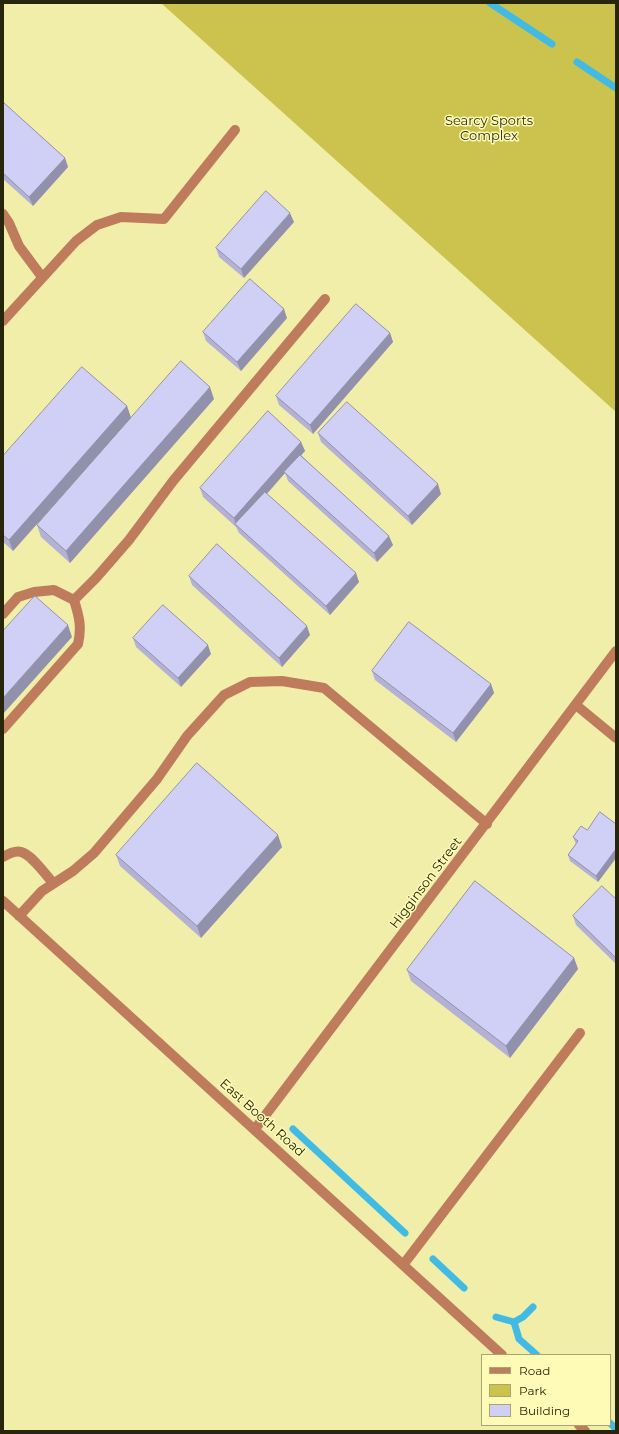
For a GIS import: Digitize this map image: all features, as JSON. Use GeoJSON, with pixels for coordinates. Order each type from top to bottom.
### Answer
{"type":"FeatureCollection","features":[{"type":"Feature","properties":{"kind":"street"},"geometry":{"type":"LineString","coordinates":[[4,318],[76,241],[98,225],[121,217],[164,219],[235,130]]}},
{"type":"Feature","properties":{"kind":"street"},"geometry":{"type":"LineString","coordinates":[[3,214],[9,223],[19,246],[42,277]]}},
{"type":"Feature","properties":{"kind":"street"},"geometry":{"type":"LineString","coordinates":[[74,600],[96,578],[129,540],[173,481],[324,299]]}},
{"type":"Feature","properties":{"kind":"street"},"geometry":{"type":"LineString","coordinates":[[3,614],[18,597],[34,592],[54,590],[74,600],[79,617],[80,632],[78,644],[3,729]]}},
{"type":"Feature","properties":{"kind":"street","name":"Higginson Street"},"geometry":{"type":"LineString","coordinates":[[255,1129],[487,824],[616,651]]}},
{"type":"Feature","properties":{"kind":"street"},"geometry":{"type":"LineString","coordinates":[[19,916],[42,891],[53,883],[74,872],[94,854],[157,779],[187,736],[224,695],[250,682],[282,681],[324,688],[487,824]]}},
{"type":"Feature","properties":{"kind":"street"},"geometry":{"type":"LineString","coordinates":[[576,705],[616,738]]}},
{"type":"Feature","properties":{"kind":"street"},"geometry":{"type":"LineString","coordinates":[[3,857],[11,852],[20,851],[27,855],[53,883]]}},
{"type":"Feature","properties":{"kind":"street","name":"East Booth Road"},"geometry":{"type":"LineString","coordinates":[[3,901],[501,1354]]}},
{"type":"Feature","properties":{"kind":"street"},"geometry":{"type":"LineString","coordinates":[[403,1265],[580,1033]]}},
{"type":"Feature","properties":{"kind":"green space","name":"Searcy Sports Complex"},"geometry":{"type":"Polygon","coordinates":[[[161,3],[616,3],[616,412],[161,3]]]}},
{"type":"Feature","properties":{"kind":"building"},"geometry":{"type":"Polygon","coordinates":[[[3,102],[65,158],[29,197],[3,173],[3,102]]]}},
{"type":"Feature","properties":{"kind":"building"},"geometry":{"type":"Polygon","coordinates":[[[266,191],[290,213],[241,269],[216,248],[266,191]]]}},
{"type":"Feature","properties":{"kind":"building"},"geometry":{"type":"Polygon","coordinates":[[[250,279],[284,309],[237,362],[203,332],[250,279]]]}},
{"type":"Feature","properties":{"kind":"building"},"geometry":{"type":"Polygon","coordinates":[[[356,304],[390,333],[310,425],[276,396],[356,304]]]}},
{"type":"Feature","properties":{"kind":"building"},"geometry":{"type":"Polygon","coordinates":[[[181,361],[210,387],[66,551],[37,525],[181,361]]]}},
{"type":"Feature","properties":{"kind":"building"},"geometry":{"type":"Polygon","coordinates":[[[82,367],[127,406],[9,540],[3,535],[3,456],[82,367]]]}},
{"type":"Feature","properties":{"kind":"building"},"geometry":{"type":"Polygon","coordinates":[[[347,402],[438,484],[408,516],[318,433],[347,402]]]}},
{"type":"Feature","properties":{"kind":"building"},"geometry":{"type":"Polygon","coordinates":[[[268,411],[301,442],[234,518],[200,488],[268,411]]]}},
{"type":"Feature","properties":{"kind":"building"},"geometry":{"type":"Polygon","coordinates":[[[300,455],[389,536],[374,553],[284,472],[300,455]]]}},
{"type":"Feature","properties":{"kind":"building"},"geometry":{"type":"Polygon","coordinates":[[[265,492],[356,573],[326,606],[235,524],[265,492]]]}},
{"type":"Feature","properties":{"kind":"building"},"geometry":{"type":"Polygon","coordinates":[[[217,544],[307,626],[279,658],[189,576],[217,544]]]}},
{"type":"Feature","properties":{"kind":"building"},"geometry":{"type":"Polygon","coordinates":[[[35,596],[68,625],[3,698],[3,631],[35,596]]]}},
{"type":"Feature","properties":{"kind":"building"},"geometry":{"type":"Polygon","coordinates":[[[163,605],[208,645],[178,678],[133,638],[163,605]]]}},
{"type":"Feature","properties":{"kind":"building"},"geometry":{"type":"Polygon","coordinates":[[[409,622],[491,684],[453,733],[372,671],[409,622]]]}},
{"type":"Feature","properties":{"kind":"building"},"geometry":{"type":"Polygon","coordinates":[[[197,763],[278,835],[197,926],[116,855],[197,763]]]}},
{"type":"Feature","properties":{"kind":"building"},"geometry":{"type":"Polygon","coordinates":[[[600,812],[616,824],[616,849],[596,876],[568,855],[578,841],[573,837],[581,826],[587,830],[600,812]]]}},
{"type":"Feature","properties":{"kind":"building"},"geometry":{"type":"Polygon","coordinates":[[[475,881],[574,958],[506,1046],[407,970],[475,881]]]}},
{"type":"Feature","properties":{"kind":"building"},"geometry":{"type":"Polygon","coordinates":[[[602,886],[616,899],[616,958],[573,916],[602,886]]]}},
{"type":"Feature","properties":{"kind":"waterway"},"geometry":{"type":"LineString","coordinates":[[490,3],[552,44]]}},
{"type":"Feature","properties":{"kind":"waterway"},"geometry":{"type":"LineString","coordinates":[[577,62],[616,88]]}},
{"type":"Feature","properties":{"kind":"waterway"},"geometry":{"type":"LineString","coordinates":[[293,1129],[405,1233]]}},
{"type":"Feature","properties":{"kind":"waterway"},"geometry":{"type":"LineString","coordinates":[[433,1259],[464,1288]]}},
{"type":"Feature","properties":{"kind":"waterway"},"geometry":{"type":"LineString","coordinates":[[514,1322],[523,1317],[533,1307]]}},
{"type":"Feature","properties":{"kind":"waterway"},"geometry":{"type":"LineString","coordinates":[[496,1317],[514,1322],[519,1339],[536,1354]]}},
{"type":"Feature","properties":{"kind":"waterway"},"geometry":{"type":"LineString","coordinates":[[611,1424],[616,1429]]}}]}
